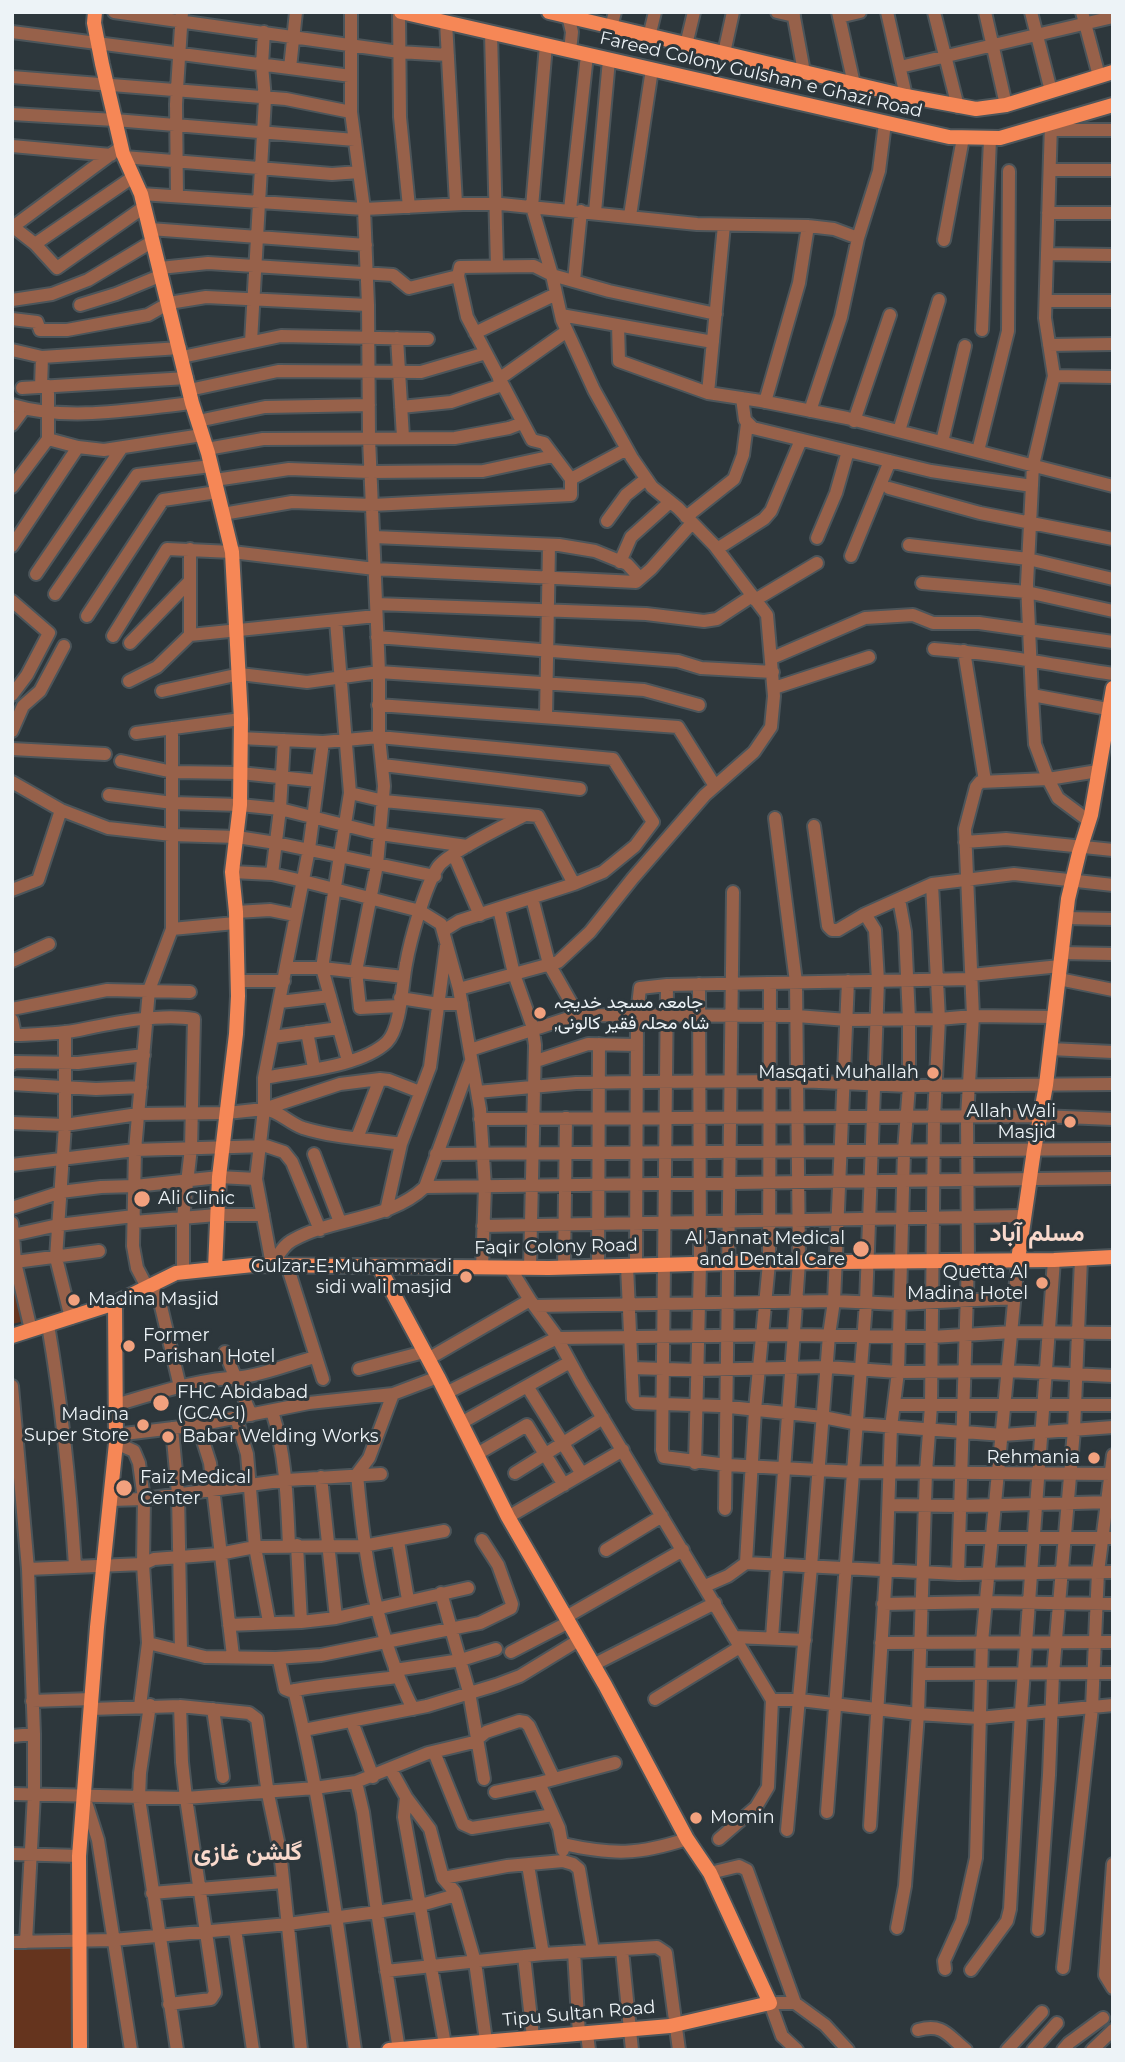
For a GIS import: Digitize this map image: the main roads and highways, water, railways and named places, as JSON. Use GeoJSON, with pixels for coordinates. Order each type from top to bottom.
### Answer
{"type":"FeatureCollection","features":[{"type":"Feature","properties":{"kind":"main road"},"geometry":{"type":"LineString","coordinates":[[95,12],[98,43],[115,120],[119,153],[142,200],[232,552],[241,719],[240,804],[232,873],[238,981],[236,1034],[219,1177],[215,1269]]}},
{"type":"Feature","properties":{"kind":"main road","name":"Fareed Colony Gulshan e Ghazi Road"},"geometry":{"type":"LineString","coordinates":[[400,12],[885,123],[963,138],[990,139],[1051,127],[1113,105]]}},
{"type":"Feature","properties":{"kind":"main road","name":"Fareed Colony Gulshan e Ghazi Road"},"geometry":{"type":"LineString","coordinates":[[549,12],[958,107],[976,109],[1006,105],[1106,74]]}},
{"type":"Feature","properties":{"kind":"main road"},"geometry":{"type":"LineString","coordinates":[[1018,1260],[1046,1085],[1066,918],[1098,771],[1107,749],[1113,688]]}},
{"type":"Feature","properties":{"kind":"main road","name":"Faqir Colony Road"},"geometry":{"type":"LineString","coordinates":[[12,1336],[115,1303],[176,1273],[215,1269],[279,1265],[564,1268],[1113,1257]]}},
{"type":"Feature","properties":{"kind":"main road","name":"Tipu Sultan Road"},"geometry":{"type":"LineString","coordinates":[[379,1267],[508,1517],[593,1664],[687,1839],[710,1873],[769,2003],[676,2025],[630,2031],[583,2034],[540,2041],[389,2050]]}},
{"type":"Feature","properties":{"kind":"main road"},"geometry":{"type":"LineString","coordinates":[[80,2050],[79,1856],[116,1439],[115,1303]]}},
{"type":"Feature","properties":{"kind":"place","name":"جامعہ مسجد خدیجہ ,شاہ محلہ فقیر کالونی"},"geometry":{"type":"Point","coordinates":[540,1013]}},
{"type":"Feature","properties":{"kind":"place","name":"Masqati Muhallah"},"geometry":{"type":"Point","coordinates":[933,1073]}},
{"type":"Feature","properties":{"kind":"place","name":"Allah Wali Masjid"},"geometry":{"type":"Point","coordinates":[1070,1122]}},
{"type":"Feature","properties":{"kind":"place","name":"Ali Clinic"},"geometry":{"type":"Point","coordinates":[142,1199]}},
{"type":"Feature","properties":{"kind":"place","name":"Al Jannat Medical and Dental Care"},"geometry":{"type":"Point","coordinates":[861,1249]}},
{"type":"Feature","properties":{"kind":"place","name":"Gulzar-E-Muhammadi sidi wali masjid"},"geometry":{"type":"Point","coordinates":[466,1277]}},
{"type":"Feature","properties":{"kind":"place","name":"Quetta Al Madina Hotel"},"geometry":{"type":"Point","coordinates":[1042,1283]}},
{"type":"Feature","properties":{"kind":"place","name":"Madina Masjid"},"geometry":{"type":"Point","coordinates":[74,1300]}},
{"type":"Feature","properties":{"kind":"place","name":"Former Parishan Hotel"},"geometry":{"type":"Point","coordinates":[129,1346]}},
{"type":"Feature","properties":{"kind":"place","name":"FHC Abidabad (GCACI)"},"geometry":{"type":"Point","coordinates":[161,1403]}},
{"type":"Feature","properties":{"kind":"place","name":"Madina Super Store"},"geometry":{"type":"Point","coordinates":[143,1425]}},
{"type":"Feature","properties":{"kind":"place","name":"Babar Welding Works"},"geometry":{"type":"Point","coordinates":[168,1437]}},
{"type":"Feature","properties":{"kind":"place","name":"Rehmania"},"geometry":{"type":"Point","coordinates":[1094,1458]}},
{"type":"Feature","properties":{"kind":"place","name":"Faiz Medical Center"},"geometry":{"type":"Point","coordinates":[124,1488]}},
{"type":"Feature","properties":{"kind":"place","name":"Momin"},"geometry":{"type":"Point","coordinates":[696,1818]}},
{"type":"Feature","properties":{"kind":"district","name":"مسلم آباد"},"geometry":{"type":"Point","coordinates":[1037,1234]}},
{"type":"Feature","properties":{"kind":"district","name":"گلشن غازی"},"geometry":{"type":"Point","coordinates":[248,1853]}}]}
